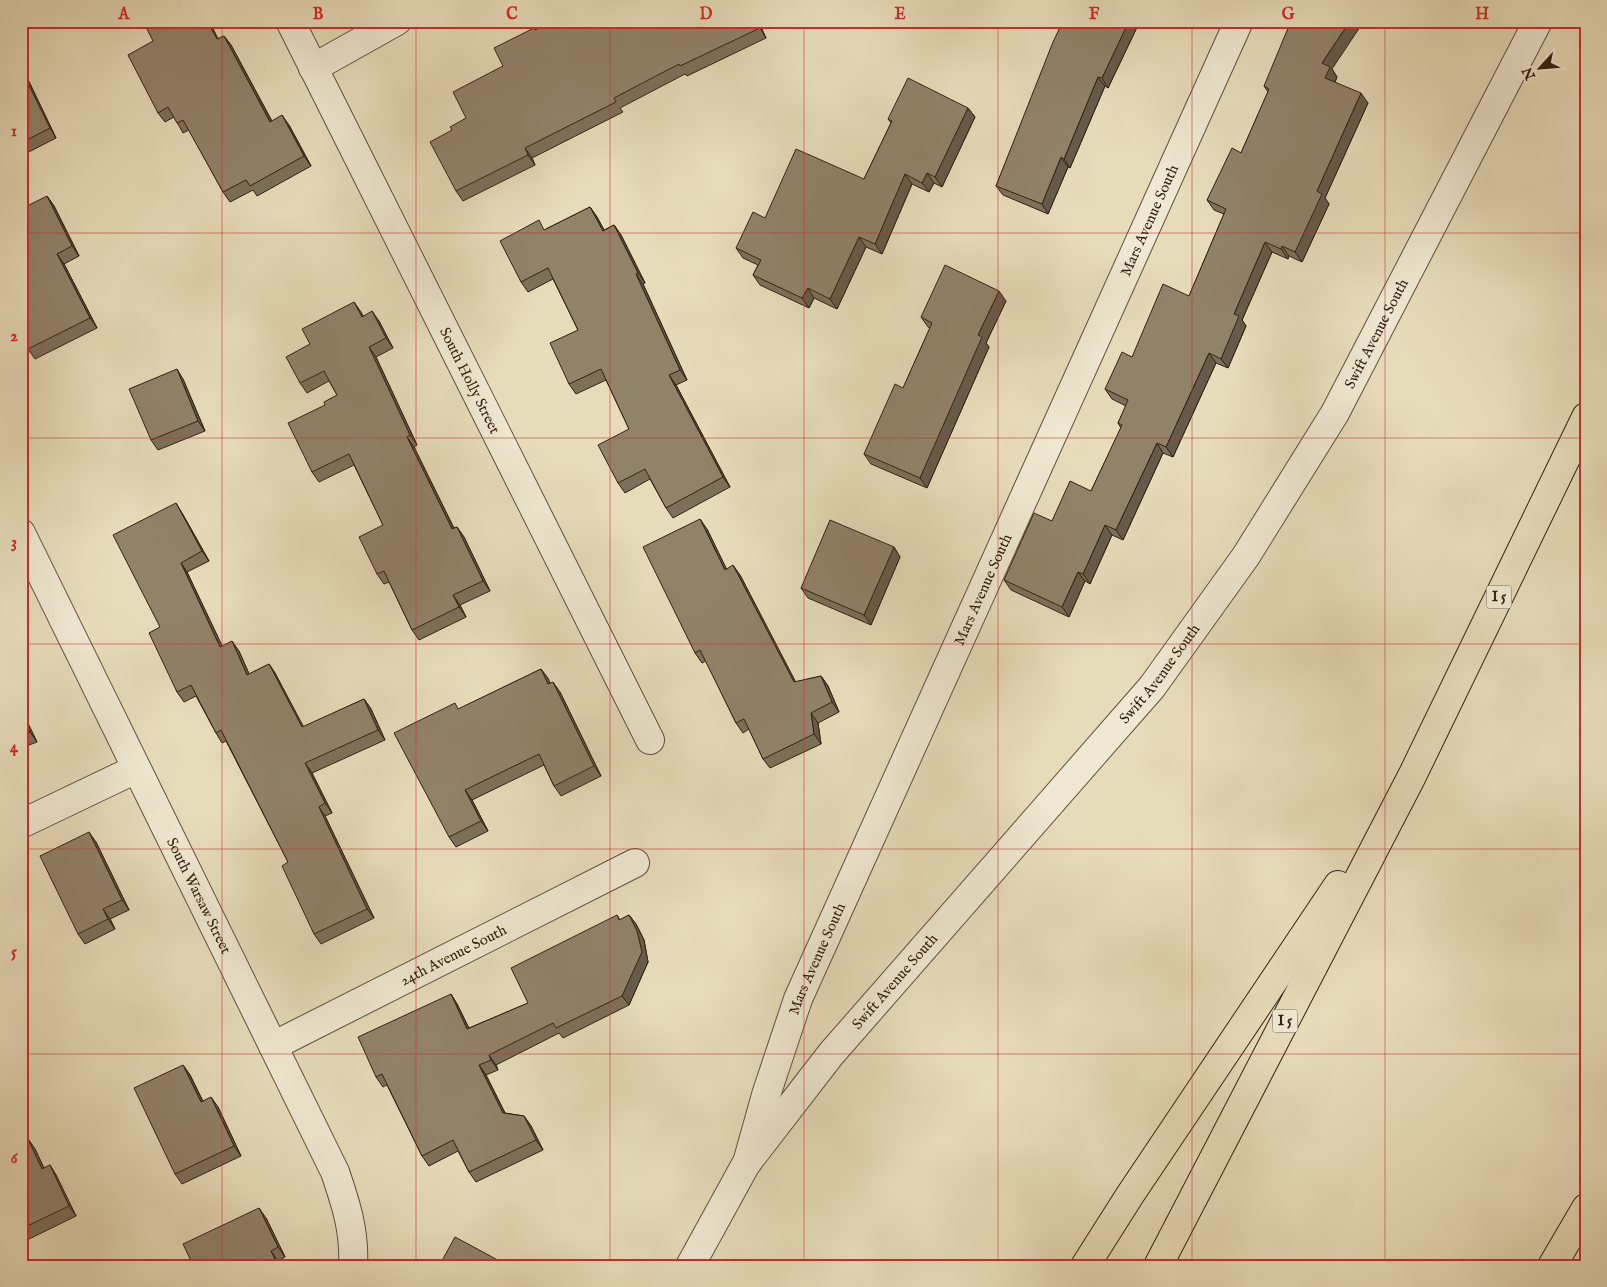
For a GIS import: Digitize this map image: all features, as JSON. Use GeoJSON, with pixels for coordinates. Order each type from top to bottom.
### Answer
{"type":"FeatureCollection","features":[{"type":"Feature","properties":{"kind":"highway","name":"I 5"},"geometry":{"type":"LineString","coordinates":[[1158,1266],[1412,776],[1586,418]]}},
{"type":"Feature","properties":{"kind":"highway"},"geometry":{"type":"LineString","coordinates":[[1085,1266],[1130,1194],[1412,776]]}},
{"type":"Feature","properties":{"kind":"highway"},"geometry":{"type":"LineString","coordinates":[[1552,1266],[1586,1208]]}},
{"type":"Feature","properties":{"kind":"street","name":"South Holly Street"},"geometry":{"type":"LineString","coordinates":[[290,21],[650,740]]}},
{"type":"Feature","properties":{"kind":"street"},"geometry":{"type":"LineString","coordinates":[[314,68],[397,21]]}},
{"type":"Feature","properties":{"kind":"street","name":"Mars Avenue South"},"geometry":{"type":"LineString","coordinates":[[746,1164],[766,1095],[798,999],[1239,21]]}},
{"type":"Feature","properties":{"kind":"street","name":"Swift Avenue South"},"geometry":{"type":"LineString","coordinates":[[690,1266],[746,1164],[831,1054],[1152,687],[1246,556],[1334,413],[1538,21]]}},
{"type":"Feature","properties":{"kind":"street","name":"South Warsaw Street"},"geometry":{"type":"LineString","coordinates":[[21,533],[335,1172],[349,1215],[354,1246],[353,1266]]}},
{"type":"Feature","properties":{"kind":"street"},"geometry":{"type":"LineString","coordinates":[[21,824],[136,769]]}},
{"type":"Feature","properties":{"kind":"street","name":"24th Avenue South"},"geometry":{"type":"LineString","coordinates":[[273,1046],[635,863]]}},
{"type":"Feature","properties":{"kind":"building"},"geometry":{"type":"Polygon","coordinates":[[[143,21],[207,21],[217,39],[224,36],[270,122],[282,115],[304,156],[250,186],[246,180],[223,192],[183,120],[177,123],[168,107],[158,113],[128,55],[153,41],[143,21]]]}},
{"type":"Feature","properties":{"kind":"building"},"geometry":{"type":"Polygon","coordinates":[[[553,21],[756,21],[760,28],[680,66],[679,64],[614,98],[616,102],[525,148],[528,155],[456,191],[430,142],[452,130],[450,127],[466,118],[453,92],[503,66],[494,48],[534,28],[535,30],[553,21]]]}},
{"type":"Feature","properties":{"kind":"building"},"geometry":{"type":"Polygon","coordinates":[[[1063,21],[1129,21],[1102,78],[1098,77],[1064,159],[1061,157],[1042,204],[996,186],[1063,21]]]}},
{"type":"Feature","properties":{"kind":"building"},"geometry":{"type":"Polygon","coordinates":[[[1291,21],[1350,21],[1322,63],[1330,67],[1325,78],[1361,93],[1317,191],[1322,194],[1295,252],[1282,246],[1281,249],[1265,242],[1234,314],[1239,316],[1221,359],[1209,353],[1166,447],[1157,443],[1116,530],[1105,525],[1083,574],[1078,572],[1062,607],[1004,580],[1034,513],[1052,521],[1070,481],[1091,491],[1122,425],[1118,423],[1128,400],[1105,389],[1122,352],[1132,357],[1163,284],[1189,296],[1226,209],[1207,200],[1232,148],[1241,153],[1269,89],[1264,86],[1291,21]]]}},
{"type":"Feature","properties":{"kind":"building"},"geometry":{"type":"Polygon","coordinates":[[[21,69],[50,128],[21,143],[21,69]]]}},
{"type":"Feature","properties":{"kind":"building"},"geometry":{"type":"Polygon","coordinates":[[[908,78],[968,108],[935,177],[927,173],[922,183],[905,174],[875,244],[859,237],[830,299],[808,288],[802,298],[753,275],[761,260],[736,248],[753,212],[765,218],[796,149],[864,179],[892,121],[888,119],[908,78]]]}},
{"type":"Feature","properties":{"kind":"building"},"geometry":{"type":"Polygon","coordinates":[[[47,196],[72,246],[57,254],[90,318],[28,349],[21,335],[21,209],[47,196]]]}},
{"type":"Feature","properties":{"kind":"building"},"geometry":{"type":"Polygon","coordinates":[[[590,207],[603,231],[614,225],[638,273],[636,274],[680,370],[669,375],[723,477],[666,508],[645,469],[618,483],[598,445],[629,429],[601,369],[569,384],[550,343],[578,330],[548,268],[521,282],[500,241],[539,220],[544,230],[590,207]]]}},
{"type":"Feature","properties":{"kind":"building"},"geometry":{"type":"Polygon","coordinates":[[[945,265],[999,291],[978,335],[982,337],[920,478],[864,454],[895,384],[903,388],[932,323],[921,317],[945,265]]]}},
{"type":"Feature","properties":{"kind":"building"},"geometry":{"type":"Polygon","coordinates":[[[354,302],[362,317],[372,311],[386,338],[369,347],[410,435],[407,437],[452,529],[457,527],[483,581],[453,595],[459,607],[412,630],[384,571],[377,574],[359,537],[383,525],[349,454],[312,472],[288,423],[325,405],[324,402],[337,395],[324,371],[300,383],[286,357],[310,344],[302,329],[354,302]]]}},
{"type":"Feature","properties":{"kind":"building"},"geometry":{"type":"Polygon","coordinates":[[[177,369],[198,421],[151,440],[129,389],[177,369]]]}},
{"type":"Feature","properties":{"kind":"building"},"geometry":{"type":"Polygon","coordinates":[[[176,503],[202,551],[181,563],[220,647],[232,641],[247,675],[269,664],[302,727],[364,699],[378,730],[305,763],[325,803],[319,807],[367,909],[314,934],[282,866],[288,862],[221,730],[216,733],[191,685],[177,692],[149,633],[160,627],[113,535],[176,503]]]}},
{"type":"Feature","properties":{"kind":"building"},"geometry":{"type":"Polygon","coordinates":[[[700,519],[725,570],[733,565],[794,682],[821,676],[832,702],[811,713],[814,734],[763,759],[744,719],[736,723],[700,650],[695,653],[643,547],[700,519]]]}},
{"type":"Feature","properties":{"kind":"building"},"geometry":{"type":"Polygon","coordinates":[[[830,520],[894,547],[864,615],[801,588],[830,520]]]}},
{"type":"Feature","properties":{"kind":"building"},"geometry":{"type":"Polygon","coordinates":[[[541,669],[548,684],[553,682],[594,766],[554,786],[539,754],[465,790],[481,821],[449,837],[394,733],[455,703],[458,709],[541,669]]]}},
{"type":"Feature","properties":{"kind":"building"},"geometry":{"type":"Polygon","coordinates":[[[21,714],[30,732],[21,735],[21,714]]]}},
{"type":"Feature","properties":{"kind":"building"},"geometry":{"type":"Polygon","coordinates":[[[89,832],[122,900],[103,909],[108,919],[78,934],[40,856],[89,832]]]}},
{"type":"Feature","properties":{"kind":"building"},"geometry":{"type":"Polygon","coordinates":[[[617,915],[619,920],[629,915],[637,931],[642,952],[622,996],[556,1028],[553,1023],[489,1055],[491,1060],[479,1065],[503,1113],[524,1116],[536,1140],[469,1172],[453,1140],[422,1156],[382,1074],[376,1077],[358,1037],[451,994],[467,1029],[528,1003],[511,968],[617,915]]]}},
{"type":"Feature","properties":{"kind":"building"},"geometry":{"type":"Polygon","coordinates":[[[183,1065],[201,1102],[211,1097],[234,1146],[175,1174],[134,1088],[183,1065]]]}},
{"type":"Feature","properties":{"kind":"building"},"geometry":{"type":"Polygon","coordinates":[[[28,1139],[42,1169],[50,1165],[69,1206],[21,1229],[21,1143],[28,1139]]]}},
{"type":"Feature","properties":{"kind":"building"},"geometry":{"type":"Polygon","coordinates":[[[259,1208],[278,1247],[271,1251],[278,1266],[191,1266],[193,1265],[183,1244],[259,1208]]]}},
{"type":"Feature","properties":{"kind":"building"},"geometry":{"type":"Polygon","coordinates":[[[455,1237],[507,1265],[507,1266],[439,1266],[455,1237]]]}}]}
